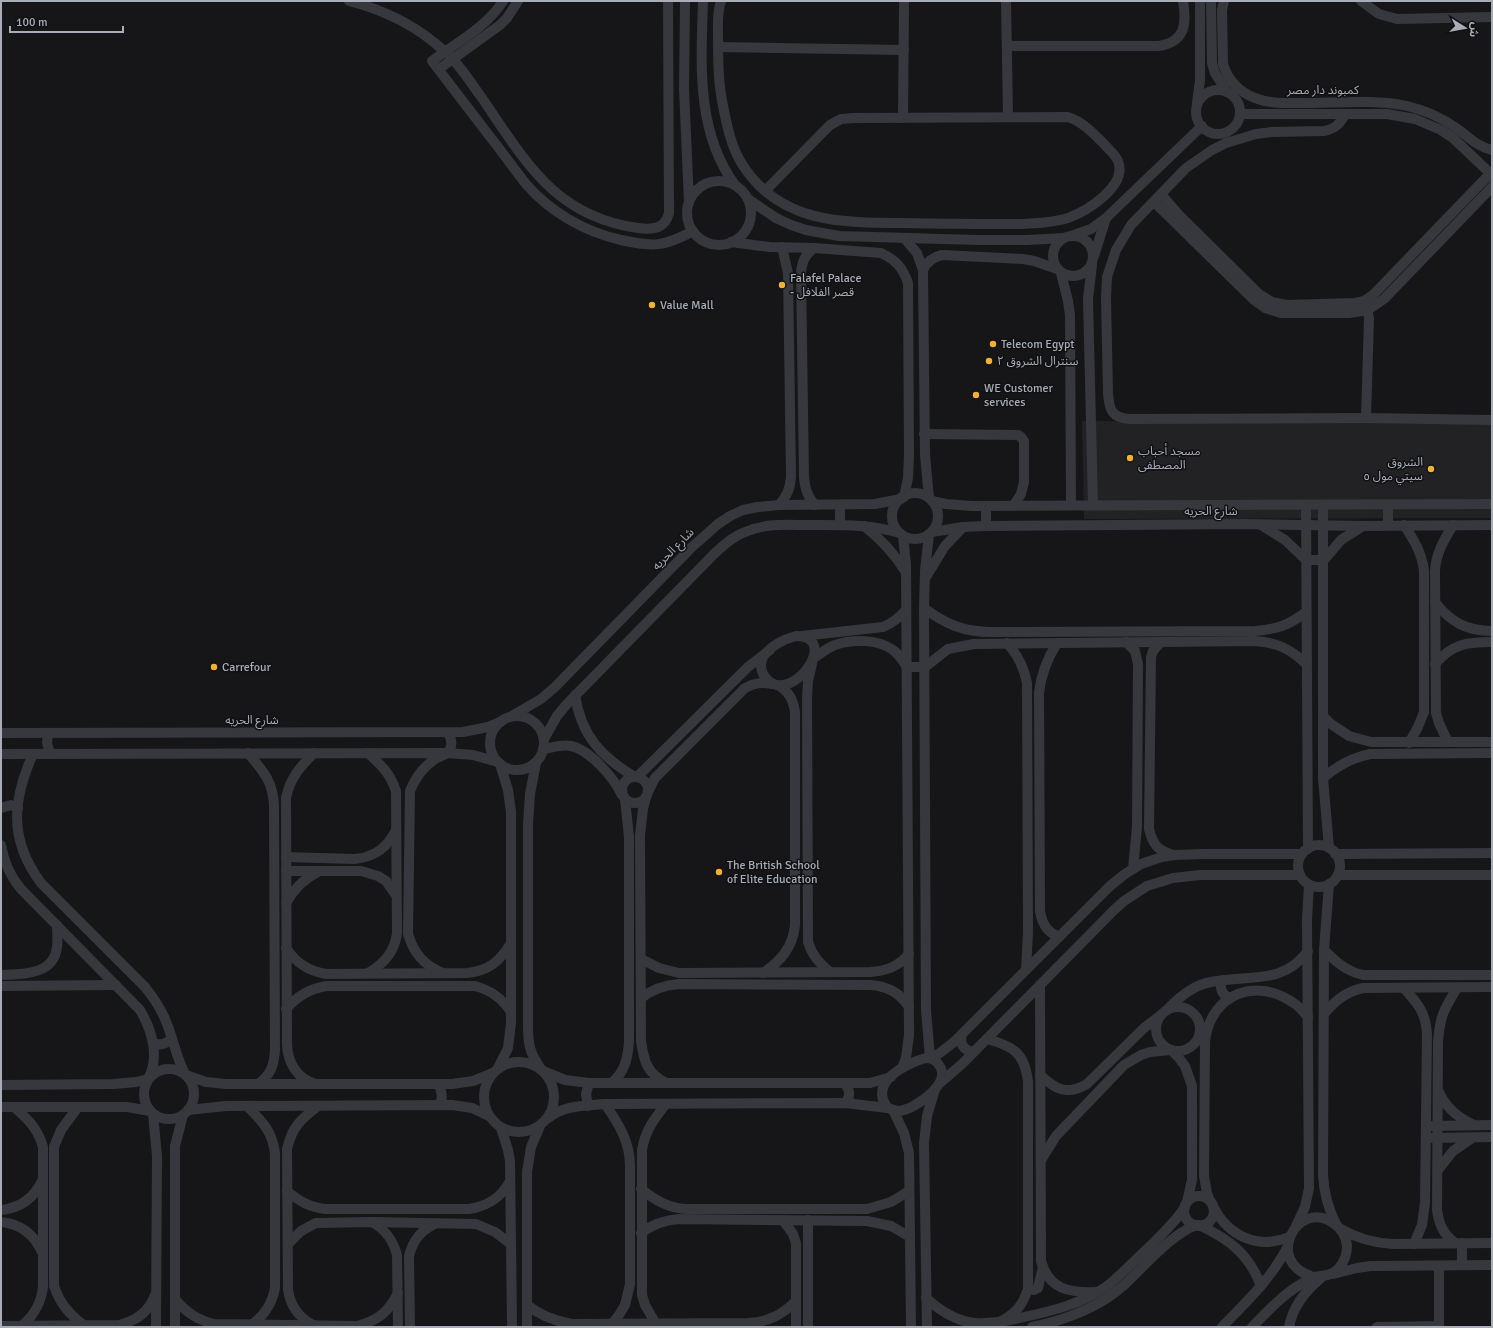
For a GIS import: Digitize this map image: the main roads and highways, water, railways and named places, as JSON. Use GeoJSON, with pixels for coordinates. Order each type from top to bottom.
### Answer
{"type":"FeatureCollection","features":[{"type":"Feature","properties":{"kind":"place","name":"Falafel Palace - قصر الفلافل"},"geometry":{"type":"Point","coordinates":[782,285]}},
{"type":"Feature","properties":{"kind":"place","name":"Value Mall"},"geometry":{"type":"Point","coordinates":[652,305]}},
{"type":"Feature","properties":{"kind":"place","name":"Telecom Egypt"},"geometry":{"type":"Point","coordinates":[993,344]}},
{"type":"Feature","properties":{"kind":"place","name":"سنترال الشروق ٢"},"geometry":{"type":"Point","coordinates":[989,361]}},
{"type":"Feature","properties":{"kind":"place","name":"WE Customer services"},"geometry":{"type":"Point","coordinates":[976,395]}},
{"type":"Feature","properties":{"kind":"place","name":"مسجد أحباب المصطفى"},"geometry":{"type":"Point","coordinates":[1130,458]}},
{"type":"Feature","properties":{"kind":"place","name":"الشروق سيتي مول ٥"},"geometry":{"type":"Point","coordinates":[1431,469]}},
{"type":"Feature","properties":{"kind":"place","name":"Carrefour"},"geometry":{"type":"Point","coordinates":[214,667]}},
{"type":"Feature","properties":{"kind":"place","name":"The British School of Elite Education"},"geometry":{"type":"Point","coordinates":[719,872]}}]}
